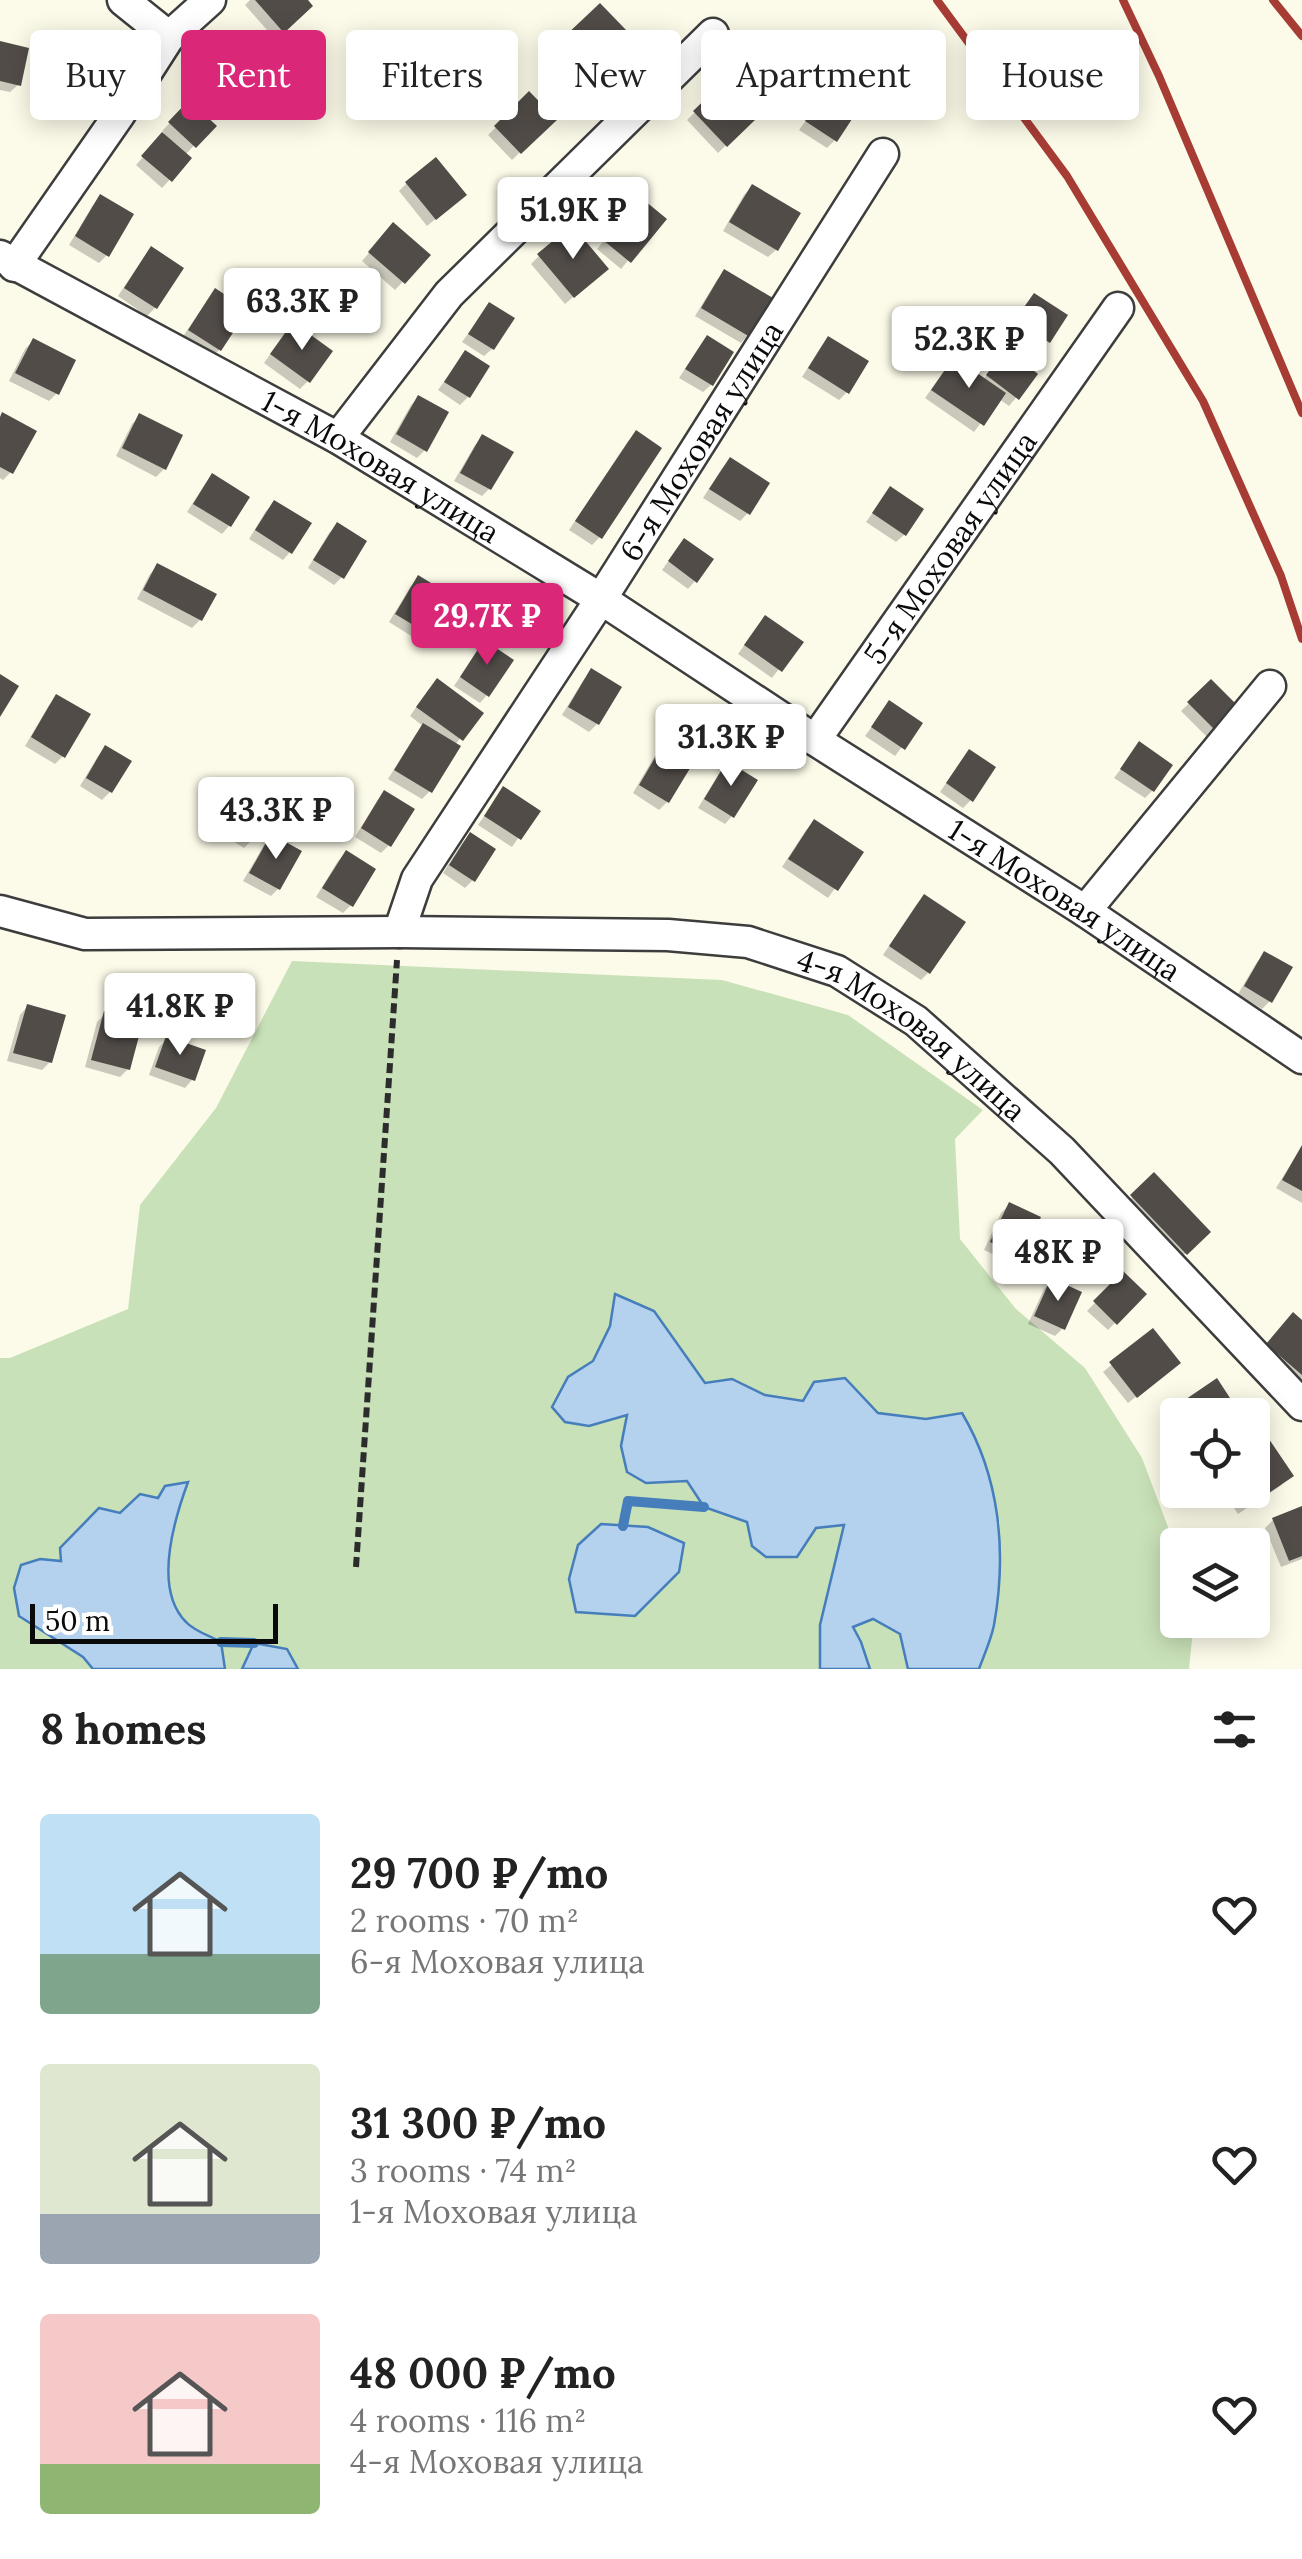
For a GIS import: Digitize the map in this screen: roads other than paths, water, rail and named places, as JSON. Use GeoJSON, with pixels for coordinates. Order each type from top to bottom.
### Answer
{"type":"FeatureCollection","features":[{"type":"Feature","properties":{"kind":"street"},"geometry":{"type":"LineString","coordinates":[[123,0],[169,37]]}},
{"type":"Feature","properties":{"kind":"street"},"geometry":{"type":"LineString","coordinates":[[7,261],[119,115],[169,37],[210,0]]}},
{"type":"Feature","properties":{"kind":"street"},"geometry":{"type":"LineString","coordinates":[[338,438],[449,294],[701,47]]}},
{"type":"Feature","properties":{"kind":"street","name":"6-я Моховая улица"},"geometry":{"type":"LineString","coordinates":[[399,932],[417,879],[601,599],[883,154]]}},
{"type":"Feature","properties":{"kind":"street","name":"1-я Моховая улица"},"geometry":{"type":"LineString","coordinates":[[7,261],[338,438],[601,599],[1085,911],[1302,1058]]}},
{"type":"Feature","properties":{"kind":"street","name":"5-я Моховая улица"},"geometry":{"type":"LineString","coordinates":[[815,740],[1118,308]]}},
{"type":"Feature","properties":{"kind":"street"},"geometry":{"type":"LineString","coordinates":[[1085,911],[1270,686]]}},
{"type":"Feature","properties":{"kind":"street","name":"4-я Моховая улица"},"geometry":{"type":"LineString","coordinates":[[0,911],[85,934],[668,935],[748,942],[837,971],[916,1022],[1062,1151],[1302,1405]]}},
{"type":"Feature","properties":{"kind":"water"},"geometry":{"type":"Polygon","coordinates":[[[615,1294],[654,1311],[705,1383],[732,1379],[765,1395],[803,1401],[814,1382],[845,1378],[878,1413],[926,1419],[962,1413],[985,1463],[1000,1543],[994,1625],[979,1669],[908,1669],[900,1634],[873,1619],[853,1627],[870,1669],[820,1669],[820,1625],[844,1525],[816,1528],[797,1557],[766,1557],[752,1546],[747,1522],[704,1507],[687,1481],[646,1483],[627,1472],[621,1446],[627,1415],[589,1426],[565,1422],[552,1407],[568,1377],[593,1361],[610,1326],[615,1294]]]}},
{"type":"Feature","properties":{"kind":"water"},"geometry":{"type":"Polygon","coordinates":[[[188,1482],[169,1554],[170,1592],[186,1622],[221,1642],[225,1669],[93,1669],[83,1657],[19,1616],[14,1588],[21,1565],[40,1559],[61,1561],[60,1548],[99,1508],[120,1513],[140,1494],[158,1498],[165,1486],[188,1482]]]}},
{"type":"Feature","properties":{"kind":"water"},"geometry":{"type":"Polygon","coordinates":[[[601,1524],[648,1527],[684,1543],[679,1572],[635,1616],[576,1612],[569,1579],[578,1545],[601,1524]]]}},
{"type":"Feature","properties":{"kind":"water"},"geometry":{"type":"Polygon","coordinates":[[[254,1643],[287,1649],[298,1669],[242,1669],[254,1643]]]}},
{"type":"Feature","properties":{"kind":"waterway"},"geometry":{"type":"LineString","coordinates":[[623,1526],[628,1501],[704,1507]]}},
{"type":"Feature","properties":{"kind":"waterway"},"geometry":{"type":"LineString","coordinates":[[221,1642],[254,1643]]}},
{"type":"Feature","properties":{"kind":"railway"},"geometry":{"type":"LineString","coordinates":[[937,0],[1067,176],[1203,401],[1281,576],[1302,639]]}},
{"type":"Feature","properties":{"kind":"railway"},"geometry":{"type":"LineString","coordinates":[[1123,0],[1302,413]]}},
{"type":"Feature","properties":{"kind":"railway"},"geometry":{"type":"LineString","coordinates":[[1273,0],[1302,36]]}}]}
